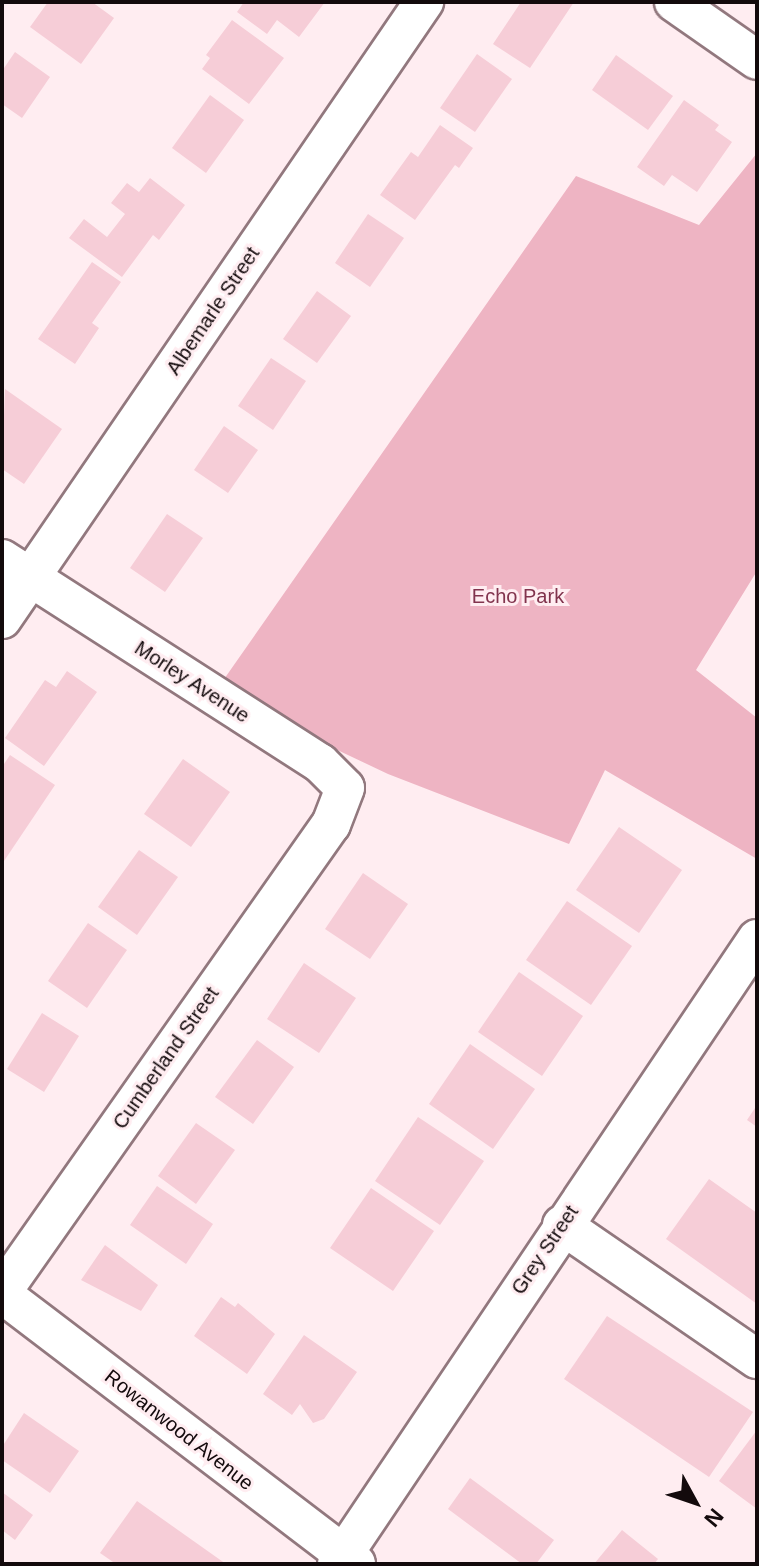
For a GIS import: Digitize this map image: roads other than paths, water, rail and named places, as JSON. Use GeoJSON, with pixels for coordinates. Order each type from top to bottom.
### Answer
{"type":"FeatureCollection","features":[{"type":"Feature","properties":{"kind":"street","name":"Albemarle Street"},"geometry":{"type":"LineString","coordinates":[[2,619],[16,569],[424,2]]}},
{"type":"Feature","properties":{"kind":"street"},"geometry":{"type":"LineString","coordinates":[[674,2],[757,60]]}},
{"type":"Feature","properties":{"kind":"street","name":"Morley Avenue"},"geometry":{"type":"LineString","coordinates":[[16,569],[320,763],[345,788],[331,824]]}},
{"type":"Feature","properties":{"kind":"street","name":"Cumberland Street"},"geometry":{"type":"LineString","coordinates":[[2,1293],[331,824]]}},
{"type":"Feature","properties":{"kind":"street","name":"Grey Street"},"geometry":{"type":"LineString","coordinates":[[345,1561],[562,1225],[750,962]]}},
{"type":"Feature","properties":{"kind":"street"},"geometry":{"type":"LineString","coordinates":[[562,1225],[757,1359]]}},
{"type":"Feature","properties":{"kind":"street","name":"Rowanwood Avenue"},"geometry":{"type":"LineString","coordinates":[[2,1293],[345,1561]]}},
{"type":"Feature","properties":{"kind":"park label","name":"Echo Park"},"geometry":{"type":"Point","coordinates":[518,596]}}]}
